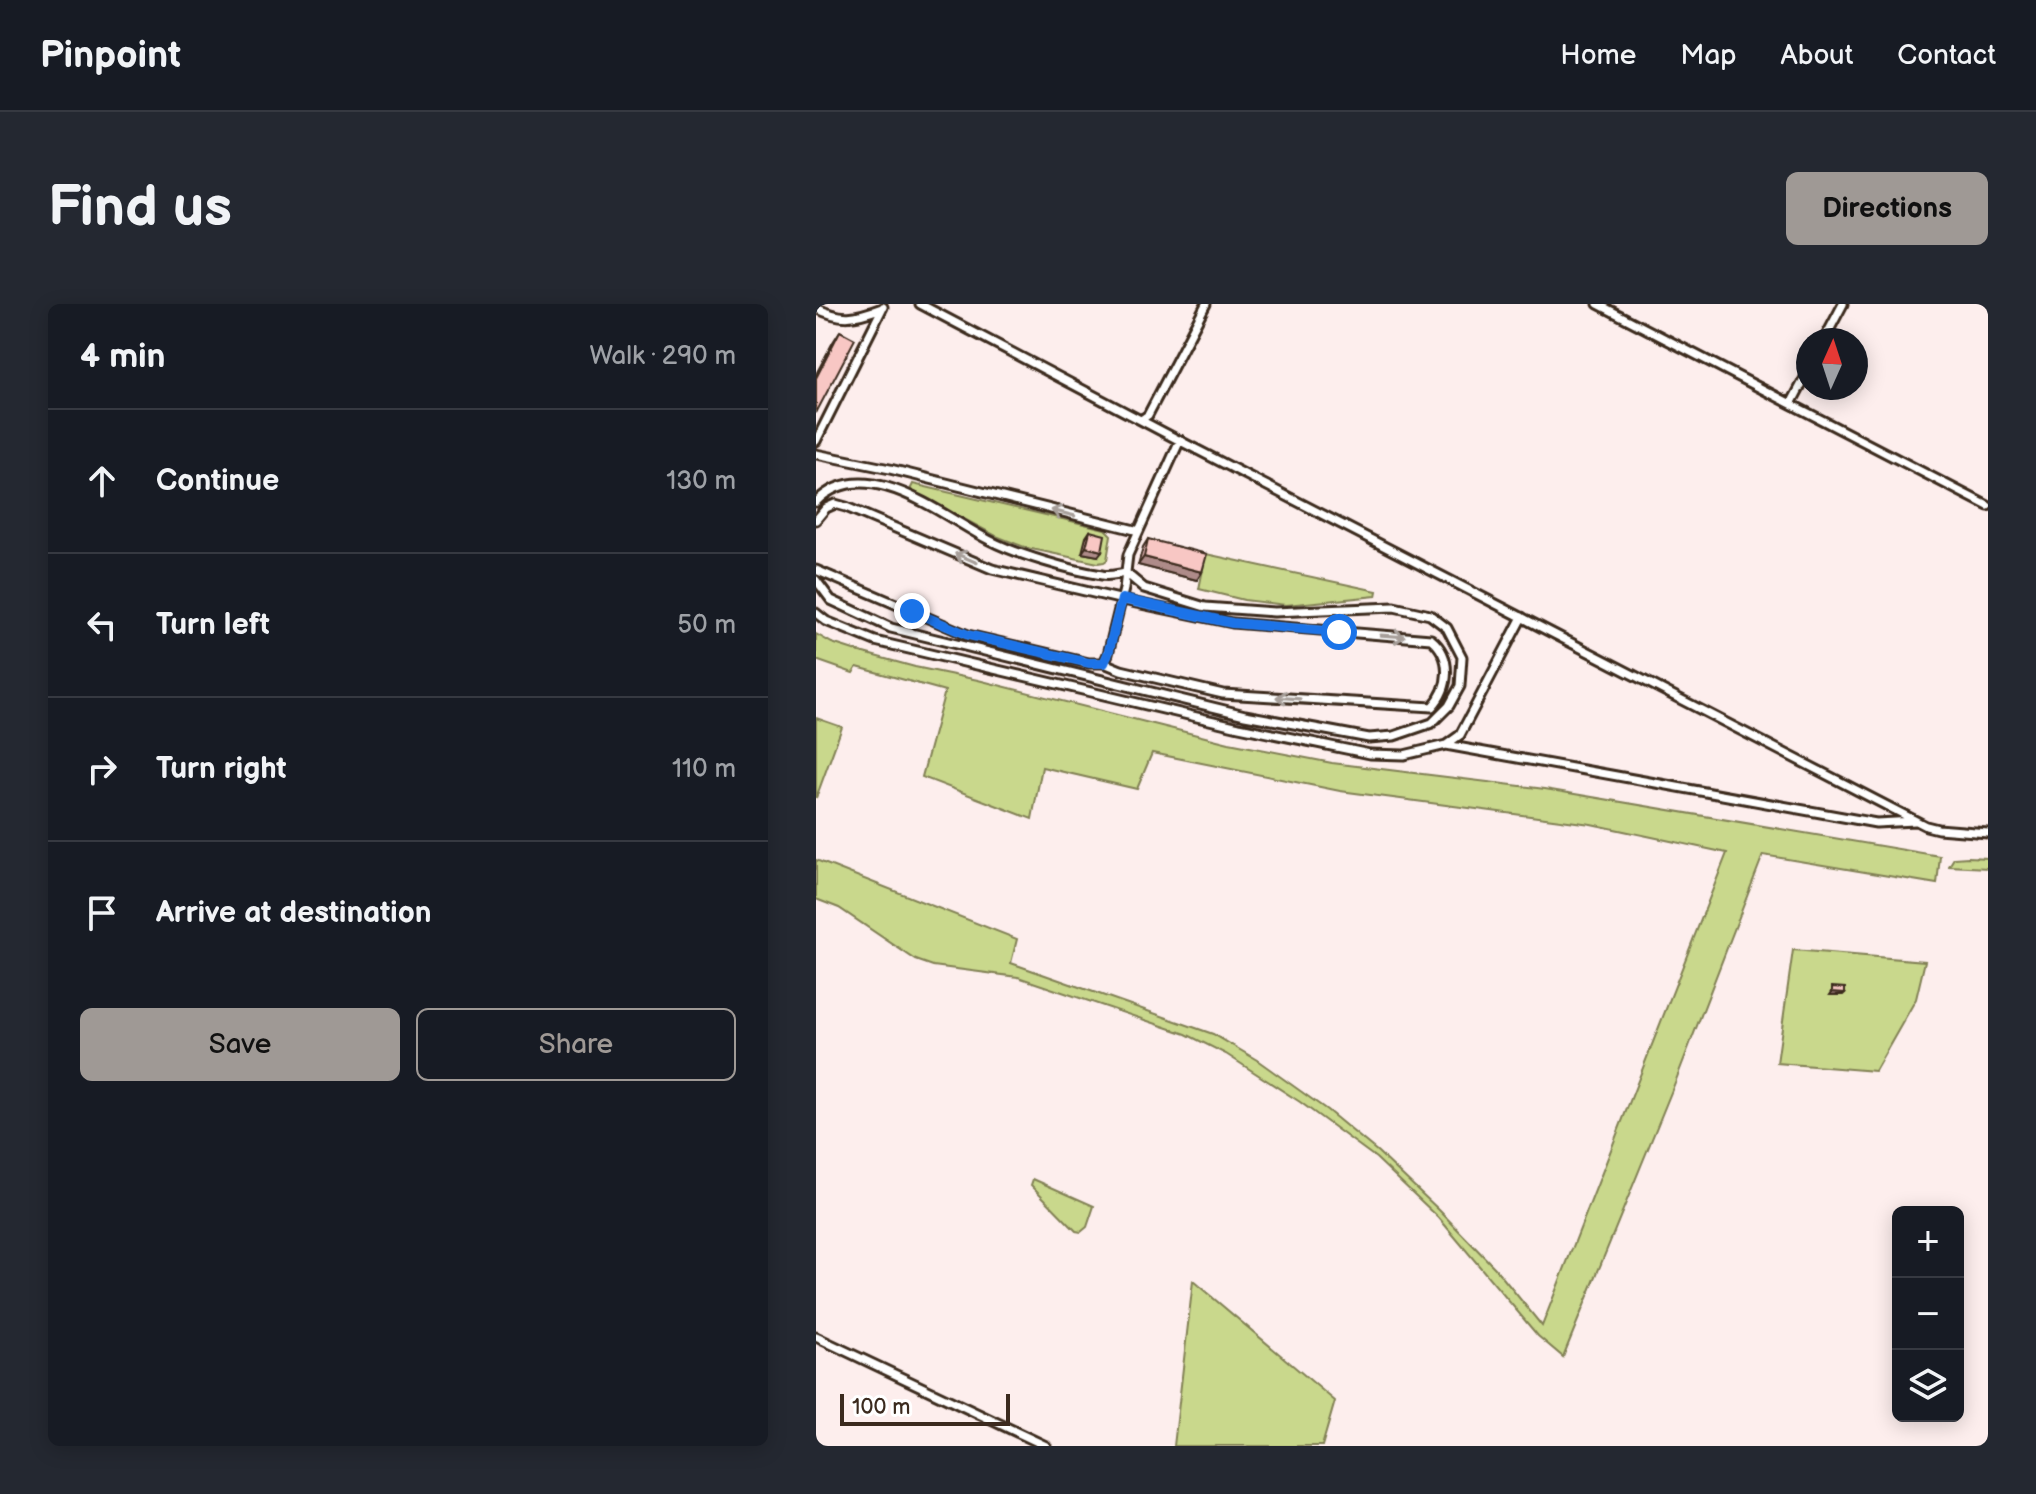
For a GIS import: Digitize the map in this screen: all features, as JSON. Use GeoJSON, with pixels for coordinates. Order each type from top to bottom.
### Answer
{"type":"FeatureCollection","features":[{"type":"Feature","properties":{"kind":"lane"},"geometry":{"type":"LineString","coordinates":[[920,304],[1917,821],[1938,829],[1988,833]]}},
{"type":"Feature","properties":{"kind":"lane"},"geometry":{"type":"LineString","coordinates":[[1141,420],[1148,415],[1206,304]]}},
{"type":"Feature","properties":{"kind":"lane"},"geometry":{"type":"LineString","coordinates":[[1598,304],[1988,506]]}},
{"type":"Feature","properties":{"kind":"lane"},"geometry":{"type":"LineString","coordinates":[[1830,328],[1843,304]]}},
{"type":"Feature","properties":{"kind":"lane"},"geometry":{"type":"LineString","coordinates":[[816,308],[845,318],[864,315],[884,306]]}},
{"type":"Feature","properties":{"kind":"lane"},"geometry":{"type":"LineString","coordinates":[[816,441],[884,306]]}},
{"type":"Feature","properties":{"kind":"lane"},"geometry":{"type":"LineString","coordinates":[[1791,404],[1796,395]]}},
{"type":"Feature","properties":{"kind":"lane"},"geometry":{"type":"LineString","coordinates":[[1104,663],[1122,599],[1128,555],[1180,440]]}},
{"type":"Feature","properties":{"kind":"lane"},"geometry":{"type":"LineString","coordinates":[[816,454],[890,469],[1139,531]]}},
{"type":"Feature","properties":{"kind":"lane"},"geometry":{"type":"LineString","coordinates":[[816,502],[846,484],[866,483],[888,487],[911,495],[992,542],[1046,561],[1105,576],[1126,573],[1144,588],[1205,607],[1274,612],[1394,607],[1430,615],[1447,628],[1462,657],[1460,686],[1449,706],[1432,723],[1394,736],[1369,738],[1245,715],[891,628],[831,600],[816,580]]}},
{"type":"Feature","properties":{"kind":"lane"},"geometry":{"type":"LineString","coordinates":[[816,520],[826,508],[835,504],[992,569],[1232,623],[1431,639],[1439,646],[1446,663],[1446,685],[1432,707],[1223,694],[1121,670],[1104,663],[1089,663],[968,635],[816,570]]}},
{"type":"Feature","properties":{"kind":"lane"},"geometry":{"type":"LineString","coordinates":[[816,613],[826,621],[875,641],[1239,727],[1370,754],[1404,755],[1446,745],[1460,735],[1522,617]]}},
{"type":"Feature","properties":{"kind":"lane"},"geometry":{"type":"LineString","coordinates":[[1446,745],[1876,823],[1917,821]]}},
{"type":"Feature","properties":{"kind":"lane"},"geometry":{"type":"LineString","coordinates":[[816,1337],[1046,1446]]}},
{"type":"Feature","properties":{"kind":"green space"},"geometry":{"type":"Polygon","coordinates":[[[913,484],[1105,529],[1111,535],[1107,560],[1098,563],[1027,548],[996,536],[910,490],[913,484]]]}},
{"type":"Feature","properties":{"kind":"green space"},"geometry":{"type":"Polygon","coordinates":[[[1206,554],[1377,591],[1376,596],[1286,605],[1244,600],[1199,589],[1206,554]]]}},
{"type":"Feature","properties":{"kind":"green space"},"geometry":{"type":"Polygon","coordinates":[[[816,634],[832,643],[915,667],[1229,743],[1332,763],[1545,789],[1940,856],[1937,884],[1763,855],[1676,1080],[1563,1357],[1538,1336],[1439,1218],[1376,1158],[1300,1102],[1226,1054],[1186,1034],[1018,977],[933,966],[916,960],[839,908],[816,899],[816,860],[1017,939],[1011,963],[1213,1034],[1257,1060],[1327,1110],[1378,1152],[1495,1268],[1542,1326],[1727,853],[1591,824],[1340,791],[1152,753],[1137,789],[1042,767],[1032,819],[922,777],[945,691],[857,667],[853,673],[816,660],[816,634]]]}},
{"type":"Feature","properties":{"kind":"green space"},"geometry":{"type":"Polygon","coordinates":[[[816,718],[842,727],[816,798],[816,718]]]}},
{"type":"Feature","properties":{"kind":"green space"},"geometry":{"type":"Polygon","coordinates":[[[1954,858],[1988,858],[1988,868],[1949,866],[1954,858]]]}},
{"type":"Feature","properties":{"kind":"green space"},"geometry":{"type":"Polygon","coordinates":[[[1793,950],[1925,961],[1916,999],[1875,1071],[1777,1063],[1793,950]]]}},
{"type":"Feature","properties":{"kind":"green space"},"geometry":{"type":"Polygon","coordinates":[[[1033,1179],[1094,1206],[1087,1227],[1081,1232],[1076,1231],[1031,1185],[1033,1179]]]}},
{"type":"Feature","properties":{"kind":"green space"},"geometry":{"type":"Polygon","coordinates":[[[1193,1281],[1335,1401],[1322,1446],[1174,1446],[1193,1281]]]}},
{"type":"Feature","properties":{"kind":"building"},"geometry":{"type":"Polygon","coordinates":[[[840,331],[855,339],[816,413],[816,378],[840,331]]]}},
{"type":"Feature","properties":{"kind":"building"},"geometry":{"type":"Polygon","coordinates":[[[1090,531],[1105,535],[1102,551],[1086,547],[1090,531]]]}},
{"type":"Feature","properties":{"kind":"building"},"geometry":{"type":"Polygon","coordinates":[[[1148,539],[1207,554],[1202,572],[1144,557],[1148,539]]]}},
{"type":"Feature","properties":{"kind":"building"},"geometry":{"type":"Polygon","coordinates":[[[1832,987],[1845,988],[1845,993],[1832,992],[1832,987]]]}},
{"type":"Feature","properties":{"kind":"route"},"geometry":{"type":"LineString","coordinates":[[912,611],[968,635],[1089,663],[1104,663],[1122,599],[1232,623],[1339,632]]}}]}
